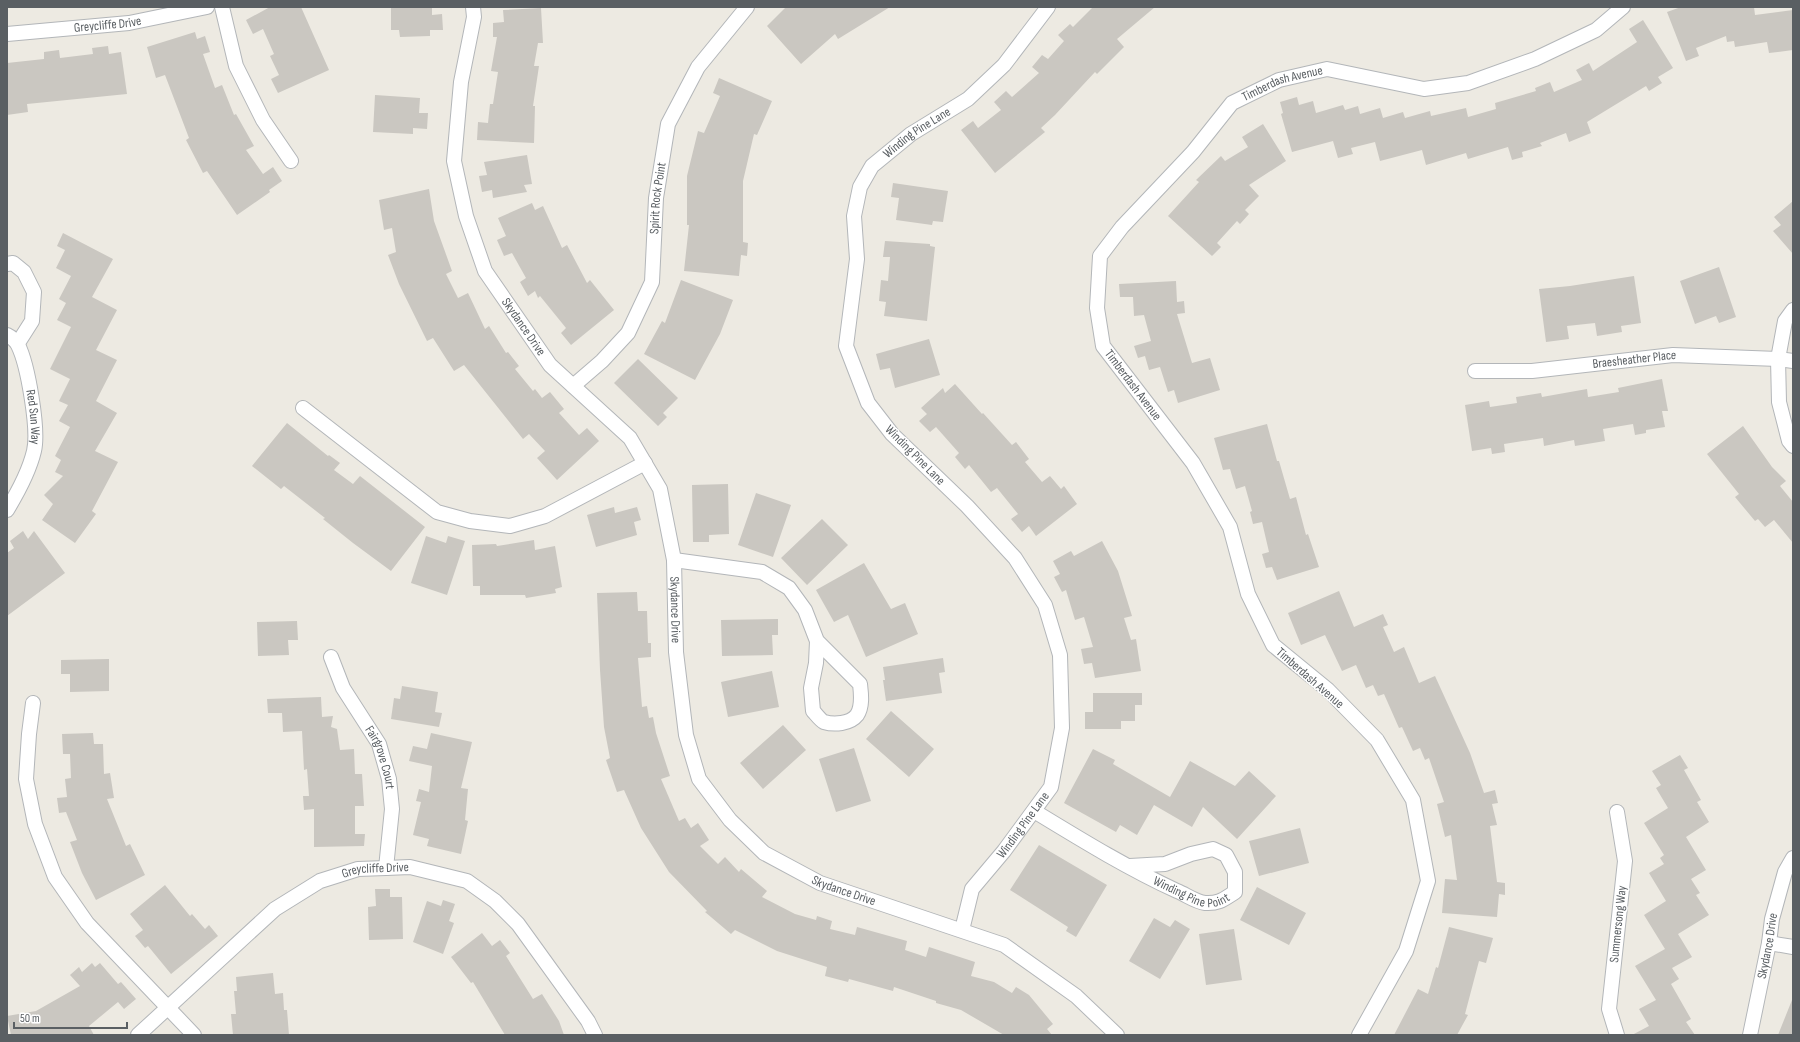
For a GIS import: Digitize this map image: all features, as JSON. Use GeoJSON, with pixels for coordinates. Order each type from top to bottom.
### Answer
{"type":"FeatureCollection","features":[{"type":"Feature","properties":{"kind":"street","name":"Greycliffe Drive"},"geometry":{"type":"LineString","coordinates":[[7,34],[129,23],[207,7]]}},
{"type":"Feature","properties":{"kind":"street"},"geometry":{"type":"LineString","coordinates":[[222,7],[236,66],[263,120],[291,161]]}},
{"type":"Feature","properties":{"kind":"street","name":"Skydance Drive"},"geometry":{"type":"LineString","coordinates":[[473,7],[474,17],[461,82],[454,161],[466,216],[485,271],[550,364],[630,438],[660,490],[674,560],[676,652],[686,735],[699,780],[730,820],[764,853],[820,883],[1004,945],[1076,996],[1117,1035]]}},
{"type":"Feature","properties":{"kind":"street","name":"Spirit Rock Point"},"geometry":{"type":"LineString","coordinates":[[573,386],[602,361],[628,333],[652,282],[656,198],[668,124],[698,67],[747,7]]}},
{"type":"Feature","properties":{"kind":"street","name":"Winding Pine Lane"},"geometry":{"type":"LineString","coordinates":[[962,930],[972,890],[1004,851],[1051,787],[1062,728],[1060,655],[1045,605],[1015,558],[967,506],[892,434],[868,403],[846,346],[857,259],[854,216],[860,187],[870,169],[911,134],[968,99],[1004,65],[1048,7]]}},
{"type":"Feature","properties":{"kind":"street","name":"Timberdash Avenue"},"geometry":{"type":"LineString","coordinates":[[1359,1035],[1406,951],[1428,881],[1413,800],[1377,740],[1328,690],[1272,645],[1248,594],[1230,527],[1193,463],[1138,393],[1104,346],[1096,308],[1100,256],[1122,227],[1193,152],[1232,103],[1272,83],[1327,69],[1424,89],[1468,84],[1535,59],[1596,30],[1623,7]]}},
{"type":"Feature","properties":{"kind":"street","name":"Red Sun Way"},"geometry":{"type":"LineString","coordinates":[[7,264],[13,263],[24,272],[34,292],[32,320],[12,339],[31,393],[34,418],[34,450],[21,486],[7,510]]}},
{"type":"Feature","properties":{"kind":"street"},"geometry":{"type":"LineString","coordinates":[[1793,310],[1786,321],[1778,358],[1779,402],[1789,441],[1793,446]]}},
{"type":"Feature","properties":{"kind":"street","name":"Braesheather Place"},"geometry":{"type":"LineString","coordinates":[[1475,371],[1532,371],[1673,355],[1778,358],[1793,361]]}},
{"type":"Feature","properties":{"kind":"street"},"geometry":{"type":"LineString","coordinates":[[303,408],[437,512],[470,521],[510,526],[545,516],[645,463]]}},
{"type":"Feature","properties":{"kind":"street"},"geometry":{"type":"LineString","coordinates":[[674,560],[762,572],[789,588],[805,610],[817,641],[816,663],[811,688],[812,711],[823,721],[836,724],[847,722],[857,715],[862,701],[860,684],[817,641]]}},
{"type":"Feature","properties":{"kind":"street","name":"Fairgrove Court"},"geometry":{"type":"LineString","coordinates":[[331,657],[343,688],[379,744],[389,779],[392,809],[386,868]]}},
{"type":"Feature","properties":{"kind":"street"},"geometry":{"type":"LineString","coordinates":[[33,703],[26,779],[35,824],[55,877],[87,923],[194,1035]]}},
{"type":"Feature","properties":{"kind":"street","name":"Winding Pine Point"},"geometry":{"type":"LineString","coordinates":[[1034,811],[1130,866],[1164,885],[1204,903],[1220,902],[1235,892],[1235,872],[1226,855],[1213,849],[1191,854],[1165,864],[1130,866]]}},
{"type":"Feature","properties":{"kind":"street","name":"Summersong Way"},"geometry":{"type":"LineString","coordinates":[[1617,812],[1625,861],[1609,1009],[1617,1035]]}},
{"type":"Feature","properties":{"kind":"street","name":"Skydance Drive"},"geometry":{"type":"LineString","coordinates":[[1750,1035],[1769,943],[1772,919],[1785,872],[1793,858]]}},
{"type":"Feature","properties":{"kind":"street","name":"Greycliffe Drive"},"geometry":{"type":"LineString","coordinates":[[138,1035],[275,909],[320,880],[358,869],[410,867],[467,881],[495,901],[518,924],[588,1021],[595,1035]]}},
{"type":"Feature","properties":{"kind":"street"},"geometry":{"type":"LineString","coordinates":[[1769,943],[1793,948]]}},
{"type":"Feature","properties":{"kind":"building"},"geometry":{"type":"Polygon","coordinates":[[[270,7],[301,7],[329,70],[278,93],[271,79],[279,75],[270,56],[274,54],[263,29],[253,34],[246,20],[270,7]]]}},
{"type":"Feature","properties":{"kind":"building"},"geometry":{"type":"Polygon","coordinates":[[[391,7],[432,7],[432,15],[442,14],[443,30],[430,30],[430,36],[400,37],[399,30],[391,30],[391,7]]]}},
{"type":"Feature","properties":{"kind":"building"},"geometry":{"type":"Polygon","coordinates":[[[786,7],[890,7],[838,39],[835,34],[801,64],[767,26],[786,7]]]}},
{"type":"Feature","properties":{"kind":"building"},"geometry":{"type":"Polygon","coordinates":[[[1093,7],[1155,7],[1117,39],[1124,47],[1097,74],[1095,72],[1041,128],[1045,132],[995,173],[961,130],[973,121],[978,128],[1001,110],[994,102],[1006,91],[1012,97],[1039,73],[1032,67],[1042,55],[1048,59],[1064,41],[1058,35],[1070,24],[1073,27],[1093,7]]]}},
{"type":"Feature","properties":{"kind":"building"},"geometry":{"type":"Polygon","coordinates":[[[1681,7],[1754,7],[1755,15],[1793,10],[1793,50],[1769,53],[1767,42],[1735,47],[1734,41],[1727,42],[1726,36],[1696,48],[1699,56],[1686,61],[1667,12],[1681,7]]]}},
{"type":"Feature","properties":{"kind":"building"},"geometry":{"type":"Polygon","coordinates":[[[541,8],[543,43],[538,43],[534,66],[539,66],[533,106],[535,106],[534,143],[477,140],[478,122],[488,123],[490,104],[493,104],[498,72],[491,71],[497,37],[493,37],[493,23],[504,22],[503,10],[541,8]]]}},
{"type":"Feature","properties":{"kind":"building"},"geometry":{"type":"Polygon","coordinates":[[[1643,20],[1673,68],[1658,77],[1662,83],[1649,91],[1646,86],[1587,122],[1591,133],[1569,142],[1566,133],[1540,143],[1542,146],[1522,152],[1523,157],[1512,160],[1508,147],[1468,159],[1466,153],[1426,165],[1422,150],[1380,161],[1375,142],[1351,148],[1353,154],[1338,158],[1333,141],[1292,152],[1281,114],[1283,113],[1280,102],[1297,97],[1299,105],[1313,101],[1316,113],[1343,105],[1345,110],[1358,106],[1360,114],[1380,108],[1383,118],[1403,112],[1405,118],[1430,111],[1431,116],[1466,108],[1468,117],[1496,109],[1495,103],[1536,91],[1535,88],[1550,82],[1554,92],[1582,80],[1576,70],[1589,63],[1593,71],[1637,42],[1629,29],[1643,20]]]}},
{"type":"Feature","properties":{"kind":"building"},"geometry":{"type":"Polygon","coordinates":[[[195,32],[197,39],[205,36],[210,52],[203,54],[215,88],[222,85],[234,115],[236,114],[254,146],[246,150],[263,174],[273,167],[282,181],[269,190],[270,192],[237,215],[207,171],[203,173],[186,140],[189,138],[165,75],[156,78],[147,47],[195,32]]]}},
{"type":"Feature","properties":{"kind":"building"},"geometry":{"type":"Polygon","coordinates":[[[108,46],[109,54],[121,52],[127,94],[27,104],[28,112],[7,115],[7,63],[44,59],[44,52],[59,50],[60,58],[93,54],[92,48],[108,46]]]}},
{"type":"Feature","properties":{"kind":"building"},"geometry":{"type":"Polygon","coordinates":[[[719,78],[772,101],[757,135],[754,134],[743,181],[743,242],[748,243],[747,256],[741,255],[739,276],[684,271],[689,225],[687,225],[687,176],[698,131],[704,133],[720,96],[713,93],[719,78]]]}},
{"type":"Feature","properties":{"kind":"building"},"geometry":{"type":"Polygon","coordinates":[[[375,95],[420,98],[419,113],[428,113],[427,129],[413,128],[413,134],[373,132],[375,95]]]}},
{"type":"Feature","properties":{"kind":"building"},"geometry":{"type":"Polygon","coordinates":[[[1263,124],[1286,161],[1249,185],[1259,196],[1245,210],[1249,214],[1240,224],[1237,221],[1217,243],[1221,247],[1212,256],[1168,216],[1199,182],[1196,180],[1221,156],[1225,161],[1248,147],[1242,137],[1263,124]]]}},
{"type":"Feature","properties":{"kind":"building"},"geometry":{"type":"Polygon","coordinates":[[[527,155],[532,184],[524,185],[527,192],[493,198],[492,190],[482,192],[479,176],[487,175],[484,162],[527,155]]]}},
{"type":"Feature","properties":{"kind":"building"},"geometry":{"type":"Polygon","coordinates":[[[893,183],[948,191],[943,222],[933,221],[932,225],[896,220],[899,198],[891,197],[893,183]]]}},
{"type":"Feature","properties":{"kind":"building"},"geometry":{"type":"Polygon","coordinates":[[[429,189],[434,221],[452,271],[446,274],[458,298],[468,293],[485,329],[489,326],[506,353],[508,352],[519,366],[515,369],[533,391],[535,389],[542,398],[550,392],[564,409],[559,413],[579,435],[587,428],[599,441],[557,480],[537,458],[545,451],[529,434],[523,439],[464,365],[454,371],[433,338],[427,341],[399,284],[388,255],[396,252],[392,228],[384,230],[379,200],[429,189]]]}},
{"type":"Feature","properties":{"kind":"building"},"geometry":{"type":"Polygon","coordinates":[[[1793,201],[1793,254],[1773,231],[1781,225],[1774,217],[1793,201]]]}},
{"type":"Feature","properties":{"kind":"building"},"geometry":{"type":"Polygon","coordinates":[[[532,203],[535,210],[543,206],[562,248],[567,245],[587,283],[590,280],[614,310],[571,345],[561,333],[566,328],[540,296],[538,298],[535,291],[528,296],[520,282],[526,278],[512,253],[504,256],[497,240],[506,236],[498,218],[532,203]]]}},
{"type":"Feature","properties":{"kind":"building"},"geometry":{"type":"Polygon","coordinates":[[[63,233],[113,259],[92,297],[117,310],[96,350],[117,360],[96,401],[117,413],[95,451],[118,462],[92,511],[96,514],[75,543],[42,520],[53,504],[44,495],[63,476],[55,472],[61,460],[55,456],[70,427],[59,421],[68,405],[59,401],[70,379],[50,369],[71,327],[57,320],[66,303],[59,299],[71,276],[56,268],[65,250],[57,246],[63,233]]]}},
{"type":"Feature","properties":{"kind":"building"},"geometry":{"type":"Polygon","coordinates":[[[885,241],[930,244],[930,246],[935,247],[927,321],[884,316],[886,302],[879,301],[881,280],[888,281],[890,257],[883,257],[885,241]]]}},
{"type":"Feature","properties":{"kind":"building"},"geometry":{"type":"Polygon","coordinates":[[[1719,267],[1736,317],[1719,323],[1716,316],[1695,324],[1680,281],[1719,267]]]}},
{"type":"Feature","properties":{"kind":"building"},"geometry":{"type":"Polygon","coordinates":[[[1634,276],[1641,323],[1621,326],[1622,332],[1597,336],[1595,323],[1567,326],[1569,339],[1546,342],[1539,289],[1570,286],[1634,276]]]}},
{"type":"Feature","properties":{"kind":"building"},"geometry":{"type":"Polygon","coordinates":[[[681,280],[733,300],[720,334],[695,380],[644,354],[662,321],[665,323],[681,280]]]}},
{"type":"Feature","properties":{"kind":"building"},"geometry":{"type":"Polygon","coordinates":[[[1176,281],[1177,302],[1184,301],[1185,313],[1177,314],[1192,363],[1210,358],[1220,390],[1178,403],[1174,390],[1168,392],[1160,367],[1149,370],[1145,356],[1138,358],[1134,346],[1151,341],[1144,315],[1134,316],[1133,297],[1120,297],[1119,284],[1176,281]]]}},
{"type":"Feature","properties":{"kind":"building"},"geometry":{"type":"Polygon","coordinates":[[[929,339],[940,375],[895,388],[890,368],[880,370],[876,354],[929,339]]]}},
{"type":"Feature","properties":{"kind":"building"},"geometry":{"type":"Polygon","coordinates":[[[638,359],[678,398],[663,413],[667,417],[658,426],[614,383],[638,359]]]}},
{"type":"Feature","properties":{"kind":"building"},"geometry":{"type":"Polygon","coordinates":[[[1662,379],[1668,411],[1662,411],[1665,427],[1646,430],[1646,433],[1635,435],[1633,424],[1603,429],[1605,441],[1575,446],[1574,440],[1544,446],[1543,438],[1504,444],[1505,452],[1492,454],[1491,448],[1472,451],[1465,405],[1489,401],[1490,407],[1517,403],[1516,397],[1541,393],[1542,397],[1587,389],[1588,397],[1619,392],[1618,388],[1662,379]]]}},
{"type":"Feature","properties":{"kind":"building"},"geometry":{"type":"Polygon","coordinates":[[[955,384],[1012,445],[1016,442],[1029,459],[1025,462],[1042,482],[1050,476],[1061,489],[1064,486],[1077,504],[1036,536],[1029,526],[1022,532],[1011,519],[1018,514],[997,488],[991,492],[969,465],[965,469],[955,457],[959,453],[936,427],[930,432],[919,421],[927,414],[921,408],[943,388],[945,393],[955,384]]]}},
{"type":"Feature","properties":{"kind":"building"},"geometry":{"type":"Polygon","coordinates":[[[287,423],[328,456],[329,455],[340,463],[334,470],[353,484],[360,476],[425,527],[391,571],[353,543],[323,519],[325,518],[284,486],[281,489],[252,466],[287,423]]]}},
{"type":"Feature","properties":{"kind":"building"},"geometry":{"type":"Polygon","coordinates":[[[1267,424],[1277,461],[1279,461],[1290,499],[1296,497],[1306,535],[1308,534],[1319,567],[1277,580],[1272,567],[1266,568],[1262,554],[1269,552],[1262,522],[1253,524],[1250,512],[1252,511],[1245,486],[1236,489],[1230,469],[1223,470],[1214,438],[1267,424]]]}},
{"type":"Feature","properties":{"kind":"building"},"geometry":{"type":"Polygon","coordinates":[[[1743,426],[1772,467],[1786,481],[1780,486],[1793,502],[1793,543],[1774,520],[1765,527],[1758,519],[1755,521],[1735,497],[1739,494],[1707,454],[1743,426]]]}},
{"type":"Feature","properties":{"kind":"building"},"geometry":{"type":"Polygon","coordinates":[[[728,484],[729,534],[709,535],[709,542],[693,542],[692,485],[728,484]]]}},
{"type":"Feature","properties":{"kind":"building"},"geometry":{"type":"Polygon","coordinates":[[[756,493],[791,505],[773,557],[738,545],[756,493]]]}},
{"type":"Feature","properties":{"kind":"building"},"geometry":{"type":"Polygon","coordinates":[[[614,507],[615,513],[637,507],[641,520],[634,522],[637,535],[596,547],[587,515],[614,507]]]}},
{"type":"Feature","properties":{"kind":"building"},"geometry":{"type":"Polygon","coordinates":[[[822,519],[848,545],[807,585],[781,558],[822,519]]]}},
{"type":"Feature","properties":{"kind":"building"},"geometry":{"type":"Polygon","coordinates":[[[23,531],[28,539],[34,531],[65,573],[7,616],[7,553],[14,548],[10,541],[23,531]]]}},
{"type":"Feature","properties":{"kind":"building"},"geometry":{"type":"Polygon","coordinates":[[[426,536],[446,543],[448,536],[465,541],[447,595],[411,583],[426,536]]]}},
{"type":"Feature","properties":{"kind":"building"},"geometry":{"type":"Polygon","coordinates":[[[534,540],[535,550],[555,546],[562,587],[555,589],[556,593],[526,598],[525,595],[480,595],[480,586],[473,586],[472,545],[496,544],[497,546],[534,540]]]}},
{"type":"Feature","properties":{"kind":"building"},"geometry":{"type":"Polygon","coordinates":[[[1102,541],[1118,571],[1132,616],[1124,618],[1131,640],[1136,639],[1141,671],[1095,678],[1092,663],[1084,664],[1081,649],[1093,647],[1084,617],[1075,620],[1066,590],[1062,592],[1054,577],[1060,574],[1053,561],[1071,551],[1074,556],[1102,541]]]}},
{"type":"Feature","properties":{"kind":"building"},"geometry":{"type":"Polygon","coordinates":[[[864,563],[891,609],[905,603],[918,634],[866,657],[848,615],[834,622],[816,590],[864,563]]]}},
{"type":"Feature","properties":{"kind":"building"},"geometry":{"type":"Polygon","coordinates":[[[1339,591],[1354,627],[1383,614],[1388,625],[1383,627],[1394,652],[1404,647],[1419,683],[1435,676],[1470,753],[1484,793],[1495,790],[1498,803],[1492,804],[1497,825],[1490,826],[1497,882],[1505,883],[1505,895],[1499,894],[1497,917],[1442,913],[1445,879],[1457,880],[1451,835],[1445,837],[1437,804],[1444,802],[1429,758],[1425,760],[1420,748],[1413,751],[1402,727],[1399,728],[1384,694],[1378,696],[1373,685],[1366,688],[1356,665],[1342,671],[1325,635],[1301,645],[1288,613],[1339,591]]]}},
{"type":"Feature","properties":{"kind":"building"},"geometry":{"type":"Polygon","coordinates":[[[637,592],[638,611],[647,611],[648,643],[651,643],[651,657],[638,658],[642,707],[647,706],[649,718],[653,717],[656,733],[670,776],[661,779],[679,821],[685,818],[691,828],[698,823],[709,840],[700,846],[718,864],[725,857],[739,872],[741,869],[767,891],[762,897],[795,914],[816,920],[817,916],[832,921],[830,929],[855,935],[857,927],[907,941],[905,950],[926,957],[929,947],[975,962],[971,976],[994,982],[1012,993],[1016,987],[1029,995],[1053,1024],[1047,1029],[1052,1035],[1004,1035],[961,1010],[936,1003],[936,1001],[894,987],[893,991],[849,979],[848,982],[825,976],[827,967],[777,951],[735,930],[731,934],[705,912],[707,911],[669,872],[641,828],[624,790],[617,792],[606,760],[610,758],[604,727],[597,593],[637,592]]]}},
{"type":"Feature","properties":{"kind":"building"},"geometry":{"type":"Polygon","coordinates":[[[778,619],[778,635],[772,635],[773,655],[722,656],[721,620],[778,619]]]}},
{"type":"Feature","properties":{"kind":"building"},"geometry":{"type":"Polygon","coordinates":[[[297,621],[298,640],[288,640],[289,655],[258,656],[257,622],[297,621]]]}},
{"type":"Feature","properties":{"kind":"building"},"geometry":{"type":"Polygon","coordinates":[[[943,658],[945,672],[939,673],[942,693],[886,701],[883,667],[943,658]]]}},
{"type":"Feature","properties":{"kind":"building"},"geometry":{"type":"Polygon","coordinates":[[[109,659],[109,691],[70,692],[70,674],[61,674],[61,660],[109,659]]]}},
{"type":"Feature","properties":{"kind":"building"},"geometry":{"type":"Polygon","coordinates":[[[772,671],[779,707],[728,717],[721,682],[772,671]]]}},
{"type":"Feature","properties":{"kind":"building"},"geometry":{"type":"Polygon","coordinates":[[[402,686],[438,692],[435,712],[442,713],[439,727],[391,719],[394,698],[400,699],[402,686]]]}},
{"type":"Feature","properties":{"kind":"building"},"geometry":{"type":"Polygon","coordinates":[[[1093,693],[1142,693],[1142,705],[1135,705],[1135,721],[1121,721],[1121,729],[1085,729],[1085,712],[1093,712],[1093,693]]]}},
{"type":"Feature","properties":{"kind":"building"},"geometry":{"type":"Polygon","coordinates":[[[321,697],[322,717],[333,716],[331,727],[337,729],[340,750],[354,749],[355,774],[362,774],[364,806],[355,806],[355,834],[365,834],[364,846],[314,847],[314,809],[304,810],[303,796],[309,796],[307,769],[304,770],[302,731],[283,732],[282,713],[268,713],[267,699],[321,697]]]}},
{"type":"Feature","properties":{"kind":"building"},"geometry":{"type":"Polygon","coordinates":[[[891,711],[934,749],[909,777],[866,739],[891,711]]]}},
{"type":"Feature","properties":{"kind":"building"},"geometry":{"type":"Polygon","coordinates":[[[783,725],[806,750],[763,789],[740,763],[783,725]]]}},
{"type":"Feature","properties":{"kind":"building"},"geometry":{"type":"Polygon","coordinates":[[[93,733],[94,744],[103,744],[104,774],[110,773],[114,798],[107,799],[126,846],[130,844],[145,875],[96,900],[82,873],[70,842],[77,840],[66,812],[59,813],[57,798],[67,797],[65,779],[71,778],[70,754],[63,754],[62,734],[93,733]]]}},
{"type":"Feature","properties":{"kind":"building"},"geometry":{"type":"Polygon","coordinates":[[[431,733],[472,742],[461,788],[468,789],[465,820],[468,821],[461,854],[427,846],[429,839],[413,835],[421,802],[416,801],[419,789],[429,792],[432,766],[409,761],[413,746],[427,749],[431,733]]]}},
{"type":"Feature","properties":{"kind":"building"},"geometry":{"type":"Polygon","coordinates":[[[854,748],[871,801],[836,812],[819,759],[854,748]]]}},
{"type":"Feature","properties":{"kind":"building"},"geometry":{"type":"Polygon","coordinates":[[[1093,749],[1115,760],[1113,764],[1170,797],[1190,761],[1235,786],[1249,771],[1276,796],[1237,839],[1203,807],[1192,827],[1154,805],[1137,835],[1120,825],[1116,832],[1064,803],[1093,749]]]}},
{"type":"Feature","properties":{"kind":"building"},"geometry":{"type":"Polygon","coordinates":[[[1680,755],[1688,768],[1684,770],[1701,800],[1697,802],[1709,822],[1686,837],[1706,870],[1691,879],[1700,893],[1696,895],[1709,915],[1678,934],[1692,957],[1672,968],[1679,979],[1671,984],[1691,1019],[1686,1022],[1695,1035],[1632,1035],[1649,1026],[1639,1009],[1656,1000],[1635,966],[1665,949],[1644,915],[1666,901],[1649,873],[1664,864],[1660,858],[1664,855],[1644,823],[1668,808],[1656,788],[1661,785],[1652,771],[1680,755]]]}},
{"type":"Feature","properties":{"kind":"building"},"geometry":{"type":"Polygon","coordinates":[[[1300,828],[1309,863],[1259,876],[1249,841],[1300,828]]]}},
{"type":"Feature","properties":{"kind":"building"},"geometry":{"type":"Polygon","coordinates":[[[1039,845],[1107,885],[1076,937],[1066,931],[1068,927],[1010,890],[1039,845]]]}},
{"type":"Feature","properties":{"kind":"building"},"geometry":{"type":"Polygon","coordinates":[[[165,885],[190,916],[192,914],[205,929],[209,925],[218,936],[171,974],[148,946],[145,948],[135,936],[143,930],[130,914],[165,885]]]}},
{"type":"Feature","properties":{"kind":"building"},"geometry":{"type":"Polygon","coordinates":[[[1257,887],[1306,913],[1289,945],[1240,920],[1257,887]]]}},
{"type":"Feature","properties":{"kind":"building"},"geometry":{"type":"Polygon","coordinates":[[[375,889],[390,889],[390,897],[402,897],[403,939],[369,940],[368,907],[376,906],[375,889]]]}},
{"type":"Feature","properties":{"kind":"building"},"geometry":{"type":"Polygon","coordinates":[[[443,900],[455,904],[449,921],[454,923],[443,954],[413,942],[427,901],[441,906],[443,900]]]}},
{"type":"Feature","properties":{"kind":"building"},"geometry":{"type":"Polygon","coordinates":[[[1154,918],[1170,927],[1175,920],[1190,929],[1160,979],[1129,961],[1154,918]]]}},
{"type":"Feature","properties":{"kind":"building"},"geometry":{"type":"Polygon","coordinates":[[[1449,927],[1493,938],[1486,963],[1479,961],[1465,1014],[1468,1015],[1457,1035],[1394,1035],[1418,989],[1428,994],[1436,967],[1438,968],[1449,927]]]}},
{"type":"Feature","properties":{"kind":"building"},"geometry":{"type":"Polygon","coordinates":[[[1234,929],[1242,980],[1206,985],[1199,934],[1234,929]]]}},
{"type":"Feature","properties":{"kind":"building"},"geometry":{"type":"Polygon","coordinates":[[[482,933],[492,946],[500,940],[510,953],[506,956],[533,999],[542,994],[559,1021],[564,1035],[505,1035],[473,982],[471,983],[451,957],[482,933]]]}},
{"type":"Feature","properties":{"kind":"building"},"geometry":{"type":"Polygon","coordinates":[[[92,963],[95,967],[100,963],[118,984],[121,982],[136,999],[124,1009],[118,1002],[89,1026],[94,1035],[11,1035],[7,1016],[36,1011],[80,986],[70,975],[79,967],[82,972],[92,963]]]}},
{"type":"Feature","properties":{"kind":"building"},"geometry":{"type":"Polygon","coordinates":[[[273,973],[275,994],[283,993],[284,1010],[287,1010],[289,1035],[233,1035],[231,1014],[236,1014],[234,991],[237,991],[236,977],[273,973]]]}},
{"type":"Feature","properties":{"kind":"building"},"geometry":{"type":"Polygon","coordinates":[[[1792,1000],[1793,1035],[1778,1035],[1792,1000]]]}}]}
